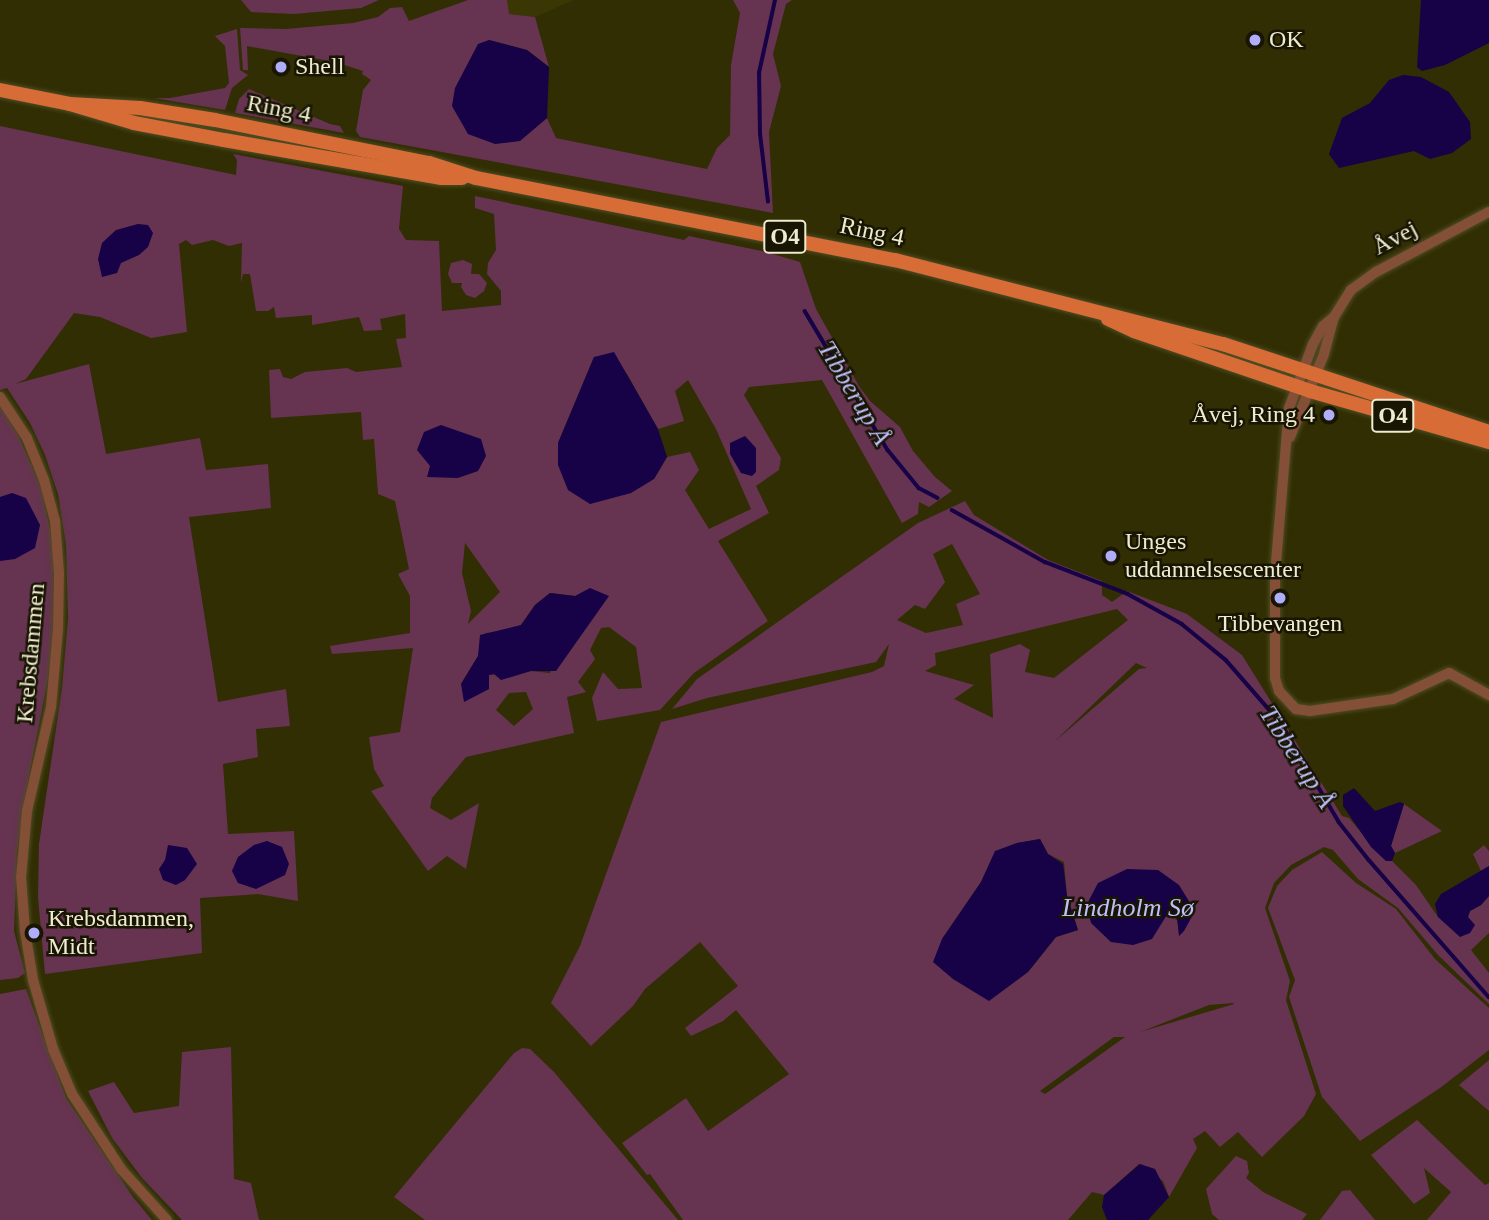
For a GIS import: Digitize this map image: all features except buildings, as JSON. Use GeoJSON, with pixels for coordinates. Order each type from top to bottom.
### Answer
{"type":"FeatureCollection","features":[{"type":"Feature","properties":{"kind":"main road","name":"Ring 4"},"geometry":{"type":"LineString","coordinates":[[0,90],[70,104],[139,108],[215,120],[429,163],[476,178],[895,260],[1090,312],[1136,319],[1310,371],[1489,432]]}},
{"type":"Feature","properties":{"kind":"main road","name":"Ring 4"},"geometry":{"type":"LineString","coordinates":[[1090,312],[1134,331],[1303,389],[1489,442]]}},
{"type":"Feature","properties":{"kind":"street","name":"Åvej"},"geometry":{"type":"LineString","coordinates":[[1489,212],[1361,282],[1351,290],[1334,317],[1303,389],[1289,408],[1275,573],[1275,678],[1286,702],[1296,709],[1310,711],[1393,699],[1450,673],[1489,695]]}},
{"type":"Feature","properties":{"kind":"street","name":"Krebsdammen"},"geometry":{"type":"LineString","coordinates":[[0,397],[27,438],[44,480],[55,521],[59,573],[58,629],[51,707],[27,811],[21,877],[25,931],[33,979],[53,1049],[72,1094],[121,1169],[167,1220]]}},
{"type":"Feature","properties":{"kind":"shaded area"},"geometry":{"type":"Polygon","coordinates":[[[241,0],[379,0],[361,8],[294,14],[251,12],[241,0]]]}},
{"type":"Feature","properties":{"kind":"shaded area"},"geometry":{"type":"Polygon","coordinates":[[[468,0],[507,0],[509,14],[535,17],[549,67],[527,50],[489,40],[519,141],[547,118],[556,138],[707,169],[717,148],[730,135],[731,65],[740,13],[733,0],[792,0],[786,4],[773,54],[781,86],[769,132],[773,213],[360,137],[356,131],[363,90],[371,80],[362,74],[363,71],[335,62],[247,46],[248,70],[243,70],[240,28],[286,29],[353,23],[378,17],[390,8],[402,7],[409,21],[468,0]]]}},
{"type":"Feature","properties":{"kind":"shaded area"},"geometry":{"type":"Polygon","coordinates":[[[507,0],[574,0],[535,17],[508,14],[507,0]]]}},
{"type":"Feature","properties":{"kind":"shaded area"},"geometry":{"type":"Polygon","coordinates":[[[237,29],[240,70],[248,75],[232,88],[225,110],[154,98],[170,98],[225,88],[229,83],[225,46],[215,36],[237,29]]]}},
{"type":"Feature","properties":{"kind":"shaded area"},"geometry":{"type":"Polygon","coordinates":[[[249,89],[340,126],[344,133],[235,113],[239,99],[249,89]]]}},
{"type":"Feature","properties":{"kind":"shaded area"},"geometry":{"type":"Polygon","coordinates":[[[0,126],[236,175],[237,160],[233,154],[403,186],[399,229],[406,240],[439,241],[442,311],[501,305],[501,291],[487,274],[488,263],[496,250],[494,214],[475,208],[475,196],[684,240],[689,236],[800,262],[816,309],[859,386],[870,401],[900,427],[913,451],[935,477],[952,491],[929,507],[919,502],[918,514],[902,523],[822,380],[749,387],[744,395],[781,458],[779,470],[756,486],[769,513],[718,541],[768,621],[694,673],[660,710],[597,721],[592,698],[603,672],[618,689],[642,688],[636,647],[609,627],[601,628],[590,650],[595,659],[578,682],[586,692],[567,697],[574,733],[466,757],[432,798],[430,808],[451,820],[479,803],[466,869],[447,856],[428,871],[371,791],[384,786],[374,769],[369,737],[400,732],[413,648],[332,654],[330,646],[410,633],[410,596],[398,574],[409,569],[395,501],[378,494],[374,439],[363,440],[361,412],[271,418],[269,370],[280,369],[283,377],[291,379],[305,372],[347,368],[356,372],[402,367],[396,339],[406,338],[405,314],[380,319],[382,330],[364,331],[359,317],[312,325],[312,315],[276,318],[274,307],[268,311],[256,311],[250,274],[243,274],[241,283],[242,243],[229,246],[213,240],[192,245],[186,240],[179,244],[187,332],[151,338],[100,317],[74,313],[26,379],[15,384],[89,364],[106,454],[200,438],[206,470],[268,464],[271,508],[189,517],[218,702],[286,689],[290,726],[256,729],[258,757],[223,764],[228,834],[294,831],[298,901],[258,894],[200,898],[202,953],[45,974],[38,897],[39,844],[62,688],[68,619],[66,545],[58,494],[45,455],[30,423],[7,388],[0,390],[0,126]],[[594,357],[558,443],[654,479],[667,457],[690,452],[699,470],[685,490],[709,529],[751,509],[716,429],[688,380],[675,391],[684,421],[658,429],[627,374],[594,357]],[[465,543],[462,573],[471,611],[468,624],[500,592],[465,543]],[[550,593],[535,605],[521,625],[505,631],[485,633],[478,656],[461,684],[470,696],[479,693],[489,675],[531,671],[550,673],[575,596],[550,593]],[[526,692],[509,693],[496,710],[514,726],[533,709],[526,692]]]}},
{"type":"Feature","properties":{"kind":"shaded area"},"geometry":{"type":"Polygon","coordinates":[[[463,260],[472,264],[471,274],[479,274],[487,283],[484,291],[475,298],[466,295],[461,287],[462,283],[452,283],[448,274],[451,263],[463,260]]]}},
{"type":"Feature","properties":{"kind":"shaded area"},"geometry":{"type":"Polygon","coordinates":[[[0,405],[18,435],[41,487],[54,565],[53,631],[48,678],[17,852],[14,931],[25,973],[18,978],[0,980],[0,405]]]}},
{"type":"Feature","properties":{"kind":"shaded area"},"geometry":{"type":"Polygon","coordinates":[[[965,501],[974,515],[1048,560],[1102,581],[1102,595],[1112,602],[1127,591],[1187,614],[1242,655],[1342,816],[1349,818],[1381,856],[1392,861],[1416,885],[1438,917],[1468,917],[1470,911],[1481,905],[1489,896],[1489,933],[1471,950],[1489,973],[1489,1004],[1438,955],[1398,908],[1358,879],[1333,850],[1324,847],[1291,865],[1274,883],[1265,908],[1290,981],[1286,1000],[1316,1094],[1304,1116],[1262,1157],[1238,1132],[1220,1147],[1205,1131],[1193,1139],[1197,1148],[1169,1197],[1163,1181],[1139,1164],[1104,1195],[1092,1192],[1068,1220],[683,1220],[650,1174],[647,1175],[622,1143],[686,1098],[708,1131],[789,1074],[736,1010],[723,1021],[691,1036],[685,1028],[738,986],[700,942],[645,989],[633,1006],[591,1046],[551,1003],[580,946],[661,722],[872,672],[884,666],[889,644],[876,662],[707,698],[672,709],[697,679],[918,523],[965,501]],[[952,544],[933,554],[945,582],[925,609],[915,605],[897,620],[926,633],[963,625],[956,604],[980,594],[952,544]],[[1117,609],[935,653],[936,665],[925,671],[974,685],[954,699],[993,718],[990,654],[1020,644],[1030,650],[1025,672],[1054,678],[1128,620],[1117,609]],[[1136,663],[1054,742],[1139,669],[1147,668],[1136,663]],[[1040,839],[1017,843],[995,852],[981,882],[942,939],[1028,972],[1056,937],[1078,930],[1067,896],[1064,862],[1048,854],[1040,839]],[[1087,904],[1091,922],[1111,942],[1168,913],[1177,917],[1179,935],[1195,911],[1087,904]],[[1234,1004],[1209,1005],[1140,1032],[1234,1004]],[[1114,1037],[1040,1091],[1045,1094],[1125,1037],[1114,1037]]]}},
{"type":"Feature","properties":{"kind":"shaded area"},"geometry":{"type":"Polygon","coordinates":[[[1404,804],[1442,831],[1395,853],[1391,846],[1404,804]]]}},
{"type":"Feature","properties":{"kind":"shaded area"},"geometry":{"type":"Polygon","coordinates":[[[1484,845],[1489,851],[1489,866],[1481,871],[1473,854],[1484,845]]]}},
{"type":"Feature","properties":{"kind":"shaded area"},"geometry":{"type":"Polygon","coordinates":[[[1322,852],[1356,883],[1396,909],[1435,959],[1489,1008],[1489,1050],[1440,1088],[1360,1141],[1322,1097],[1289,997],[1295,980],[1268,908],[1277,886],[1292,870],[1322,852]]]}},
{"type":"Feature","properties":{"kind":"shaded area"},"geometry":{"type":"Polygon","coordinates":[[[26,989],[66,1098],[133,1197],[152,1220],[0,1220],[0,994],[26,989]]]}},
{"type":"Feature","properties":{"kind":"shaded area"},"geometry":{"type":"Polygon","coordinates":[[[231,1047],[234,1179],[251,1183],[259,1220],[182,1220],[142,1178],[112,1138],[88,1091],[114,1082],[134,1113],[179,1106],[182,1052],[231,1047]]]}},
{"type":"Feature","properties":{"kind":"shaded area"},"geometry":{"type":"Polygon","coordinates":[[[522,1048],[530,1049],[554,1072],[678,1220],[425,1220],[394,1197],[514,1053],[522,1048]]]}},
{"type":"Feature","properties":{"kind":"shaded area"},"geometry":{"type":"Polygon","coordinates":[[[1489,1060],[1489,1111],[1459,1085],[1489,1060]]]}},
{"type":"Feature","properties":{"kind":"shaded area"},"geometry":{"type":"Polygon","coordinates":[[[1417,1120],[1485,1185],[1489,1183],[1489,1220],[1427,1220],[1451,1192],[1424,1168],[1430,1193],[1414,1204],[1371,1155],[1417,1120]]]}},
{"type":"Feature","properties":{"kind":"shaded area"},"geometry":{"type":"Polygon","coordinates":[[[1236,1156],[1247,1161],[1249,1173],[1246,1178],[1263,1192],[1307,1214],[1302,1220],[1219,1220],[1212,1214],[1206,1189],[1236,1156]]]}},
{"type":"Feature","properties":{"kind":"shaded area"},"geometry":{"type":"Polygon","coordinates":[[[1350,1190],[1375,1220],[1320,1220],[1342,1191],[1350,1190]]]}},
{"type":"Feature","properties":{"kind":"water"},"geometry":{"type":"Polygon","coordinates":[[[1421,0],[1489,0],[1489,43],[1445,65],[1422,71],[1417,67],[1421,0]]]}},
{"type":"Feature","properties":{"kind":"water"},"geometry":{"type":"Polygon","coordinates":[[[489,40],[527,50],[549,67],[547,118],[520,141],[495,144],[468,134],[452,106],[455,88],[478,44],[489,40]]]}},
{"type":"Feature","properties":{"kind":"water"},"geometry":{"type":"Polygon","coordinates":[[[1403,75],[1421,77],[1449,92],[1470,122],[1471,139],[1452,153],[1430,159],[1414,151],[1339,168],[1329,154],[1342,118],[1370,103],[1389,80],[1403,75]]]}},
{"type":"Feature","properties":{"kind":"water"},"geometry":{"type":"Polygon","coordinates":[[[138,224],[148,225],[153,233],[148,247],[139,255],[121,263],[117,273],[102,277],[98,259],[102,243],[116,230],[138,224]]]}},
{"type":"Feature","properties":{"kind":"water"},"geometry":{"type":"Polygon","coordinates":[[[614,352],[658,429],[667,457],[654,479],[631,493],[590,504],[568,490],[558,465],[558,443],[594,357],[614,352]]]}},
{"type":"Feature","properties":{"kind":"water"},"geometry":{"type":"Polygon","coordinates":[[[441,425],[481,439],[486,456],[478,471],[458,478],[427,477],[430,466],[417,450],[424,432],[441,425]]]}},
{"type":"Feature","properties":{"kind":"water"},"geometry":{"type":"Polygon","coordinates":[[[745,436],[756,448],[756,472],[752,476],[741,473],[730,454],[730,443],[745,436]]]}},
{"type":"Feature","properties":{"kind":"water"},"geometry":{"type":"Polygon","coordinates":[[[12,493],[26,498],[40,525],[35,548],[15,559],[0,561],[0,497],[12,493]]]}},
{"type":"Feature","properties":{"kind":"water"},"geometry":{"type":"Polygon","coordinates":[[[590,588],[609,596],[556,671],[531,671],[501,680],[494,674],[489,675],[489,689],[464,702],[461,684],[478,656],[480,635],[521,625],[535,605],[550,593],[575,596],[590,588]]]}},
{"type":"Feature","properties":{"kind":"water"},"geometry":{"type":"Polygon","coordinates":[[[1354,788],[1375,811],[1400,802],[1404,804],[1391,846],[1395,853],[1392,861],[1386,861],[1371,847],[1343,806],[1343,795],[1354,788]]]}},
{"type":"Feature","properties":{"kind":"water"},"geometry":{"type":"Polygon","coordinates":[[[1040,839],[1048,854],[1063,864],[1067,896],[1078,930],[1056,937],[1028,972],[989,1001],[953,979],[933,962],[942,939],[981,882],[995,851],[1040,839]]]}},
{"type":"Feature","properties":{"kind":"water"},"geometry":{"type":"Polygon","coordinates":[[[267,841],[282,847],[289,864],[285,875],[256,889],[238,883],[232,871],[238,857],[254,845],[267,841]]]}},
{"type":"Feature","properties":{"kind":"water"},"geometry":{"type":"Polygon","coordinates":[[[168,845],[187,848],[197,864],[185,880],[176,885],[163,880],[159,869],[165,860],[168,845]]]}},
{"type":"Feature","properties":{"kind":"water"},"geometry":{"type":"Polygon","coordinates":[[[1489,866],[1489,896],[1481,905],[1470,911],[1468,917],[1475,925],[1470,933],[1460,937],[1438,917],[1435,904],[1441,894],[1489,866]]]}},
{"type":"Feature","properties":{"kind":"water","name":"Lindholm Sø"},"geometry":{"type":"Polygon","coordinates":[[[1127,869],[1158,870],[1179,885],[1195,911],[1179,936],[1177,917],[1168,913],[1152,939],[1133,945],[1111,942],[1091,923],[1087,904],[1098,883],[1127,869]]]}},
{"type":"Feature","properties":{"kind":"water"},"geometry":{"type":"Polygon","coordinates":[[[1140,1164],[1155,1169],[1169,1197],[1148,1220],[1107,1220],[1102,1207],[1104,1195],[1140,1164]]]}},
{"type":"Feature","properties":{"kind":"waterway","name":"Tibberup Å"},"geometry":{"type":"LineString","coordinates":[[768,202],[760,134],[759,73],[775,0]]}},
{"type":"Feature","properties":{"kind":"waterway","name":"Tibberup Å"},"geometry":{"type":"LineString","coordinates":[[805,311],[888,450],[919,488],[938,498]]}},
{"type":"Feature","properties":{"kind":"waterway","name":"Tibberup Å"},"geometry":{"type":"LineString","coordinates":[[952,510],[1045,562],[1128,594],[1182,624],[1226,660],[1281,723],[1339,822],[1489,997]]}},
{"type":"Feature","properties":{"kind":"place","name":"OK"},"geometry":{"type":"Point","coordinates":[1255,40]}},
{"type":"Feature","properties":{"kind":"place","name":"Shell"},"geometry":{"type":"Point","coordinates":[281,67]}},
{"type":"Feature","properties":{"kind":"place","name":"Åvej, Ring 4"},"geometry":{"type":"Point","coordinates":[1329,415]}},
{"type":"Feature","properties":{"kind":"place","name":"Unges uddannelsescenter"},"geometry":{"type":"Point","coordinates":[1111,556]}},
{"type":"Feature","properties":{"kind":"place","name":"Tibbevangen"},"geometry":{"type":"Point","coordinates":[1280,598]}},
{"type":"Feature","properties":{"kind":"place","name":"Krebsdammen, Midt"},"geometry":{"type":"Point","coordinates":[34,933]}}]}
